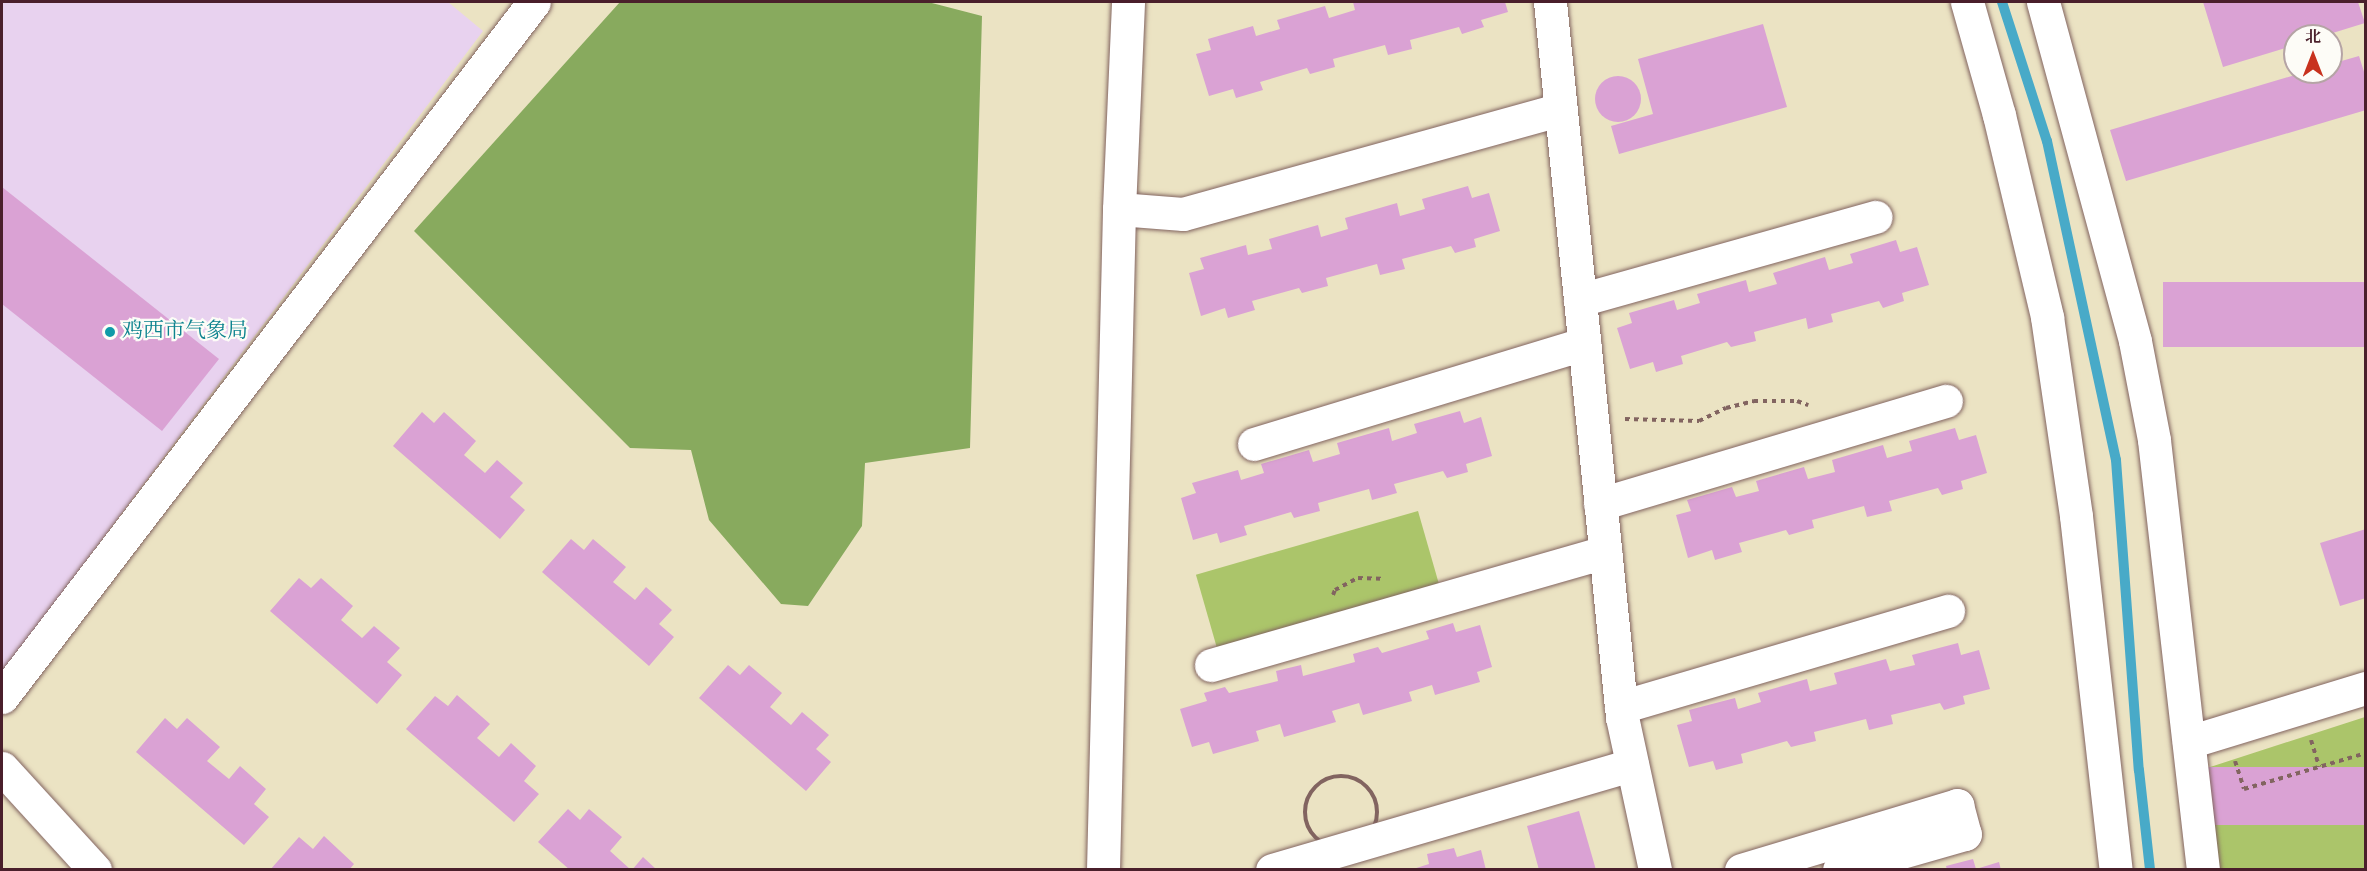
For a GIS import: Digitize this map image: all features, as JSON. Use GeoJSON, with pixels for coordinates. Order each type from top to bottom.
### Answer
{"type":"FeatureCollection","features":[{"type":"Feature","properties":{"kind":"street"},"geometry":{"type":"LineString","coordinates":[[2,697],[534,2]]}},
{"type":"Feature","properties":{"kind":"street"},"geometry":{"type":"LineString","coordinates":[[1103,870],[1119,209],[1128,2]]}},
{"type":"Feature","properties":{"kind":"street"},"geometry":{"type":"LineString","coordinates":[[1550,2],[1621,707],[1655,870]]}},
{"type":"Feature","properties":{"kind":"street"},"geometry":{"type":"LineString","coordinates":[[1967,2],[1999,115],[2047,317],[2076,516],[2116,870]]}},
{"type":"Feature","properties":{"kind":"street"},"geometry":{"type":"LineString","coordinates":[[2043,2],[2135,341],[2154,440],[2204,870]]}},
{"type":"Feature","properties":{"kind":"street"},"geometry":{"type":"LineString","coordinates":[[1119,209],[1184,214],[1561,109]]}},
{"type":"Feature","properties":{"kind":"street"},"geometry":{"type":"LineString","coordinates":[[1580,300],[1876,217]]}},
{"type":"Feature","properties":{"kind":"street"},"geometry":{"type":"LineString","coordinates":[[1254,444],[1584,344]]}},
{"type":"Feature","properties":{"kind":"street"},"geometry":{"type":"LineString","coordinates":[[1600,504],[1946,401]]}},
{"type":"Feature","properties":{"kind":"street"},"geometry":{"type":"LineString","coordinates":[[1210,665],[1605,552]]}},
{"type":"Feature","properties":{"kind":"street"},"geometry":{"type":"LineString","coordinates":[[1621,707],[1948,611]]}},
{"type":"Feature","properties":{"kind":"street"},"geometry":{"type":"LineString","coordinates":[[2189,742],[2366,688]]}},
{"type":"Feature","properties":{"kind":"street"},"geometry":{"type":"LineString","coordinates":[[1272,870],[1632,765]]}},
{"type":"Feature","properties":{"kind":"street"},"geometry":{"type":"LineString","coordinates":[[2,768],[95,870]]}},
{"type":"Feature","properties":{"kind":"street"},"geometry":{"type":"LineString","coordinates":[[1741,870],[1957,805],[1965,834],[1839,870]]}},
{"type":"Feature","properties":{"kind":"path"},"geometry":{"type":"LineString","coordinates":[[1592,417],[1699,421],[1726,408],[1754,401],[1797,401],[1820,411],[1844,432]]}},
{"type":"Feature","properties":{"kind":"path"},"geometry":{"type":"LineString","coordinates":[[2225,731],[2244,789],[2366,753]]}},
{"type":"Feature","properties":{"kind":"shaded area"},"geometry":{"type":"Polygon","coordinates":[[[2,2],[448,2],[483,31],[2,673],[2,2]]]}},
{"type":"Feature","properties":{"kind":"green space"},"geometry":{"type":"Polygon","coordinates":[[[620,2],[928,2],[982,16],[970,448],[865,463],[862,526],[808,606],[781,604],[709,520],[691,450],[630,448],[414,231],[620,2]]]}},
{"type":"Feature","properties":{"kind":"green space"},"geometry":{"type":"Polygon","coordinates":[[[1418,511],[1439,584],[1217,648],[1196,575],[1418,511]]]}},
{"type":"Feature","properties":{"kind":"green space"},"geometry":{"type":"Polygon","coordinates":[[[2365,717],[2365,767],[2213,814],[2365,825],[2365,869],[2214,869],[2204,769],[2365,717]]]}},
{"type":"Feature","properties":{"kind":"building"},"geometry":{"type":"Polygon","coordinates":[[[1353,2],[1505,2],[1508,12],[1481,20],[1484,27],[1462,34],[1459,27],[1410,40],[1412,49],[1388,55],[1385,45],[1333,59],[1335,67],[1310,74],[1307,68],[1260,82],[1263,90],[1236,98],[1233,89],[1209,96],[1196,54],[1211,50],[1208,39],[1253,26],[1256,36],[1280,29],[1277,20],[1325,6],[1329,18],[1355,10],[1353,2]]]}},
{"type":"Feature","properties":{"kind":"building"},"geometry":{"type":"Polygon","coordinates":[[[2203,2],[2358,2],[2365,23],[2343,30],[2343,24],[2283,24],[2283,49],[2223,67],[2203,2]]]}},
{"type":"Feature","properties":{"kind":"building"},"geometry":{"type":"Polygon","coordinates":[[[1763,24],[1787,107],[1619,154],[1611,126],[1653,114],[1638,59],[1763,24]]]}},
{"type":"Feature","properties":{"kind":"building"},"geometry":{"type":"Polygon","coordinates":[[[2359,56],[2366,78],[2366,110],[2126,181],[2110,130],[2283,79],[2283,84],[2343,84],[2343,61],[2359,56]]]}},
{"type":"Feature","properties":{"kind":"building"},"geometry":{"type":"Polygon","coordinates":[[[1618,76],[1634,83],[1641,99],[1634,115],[1618,122],[1602,115],[1595,99],[1602,83],[1618,76]]]}},
{"type":"Feature","properties":{"kind":"building"},"geometry":{"type":"Polygon","coordinates":[[[1468,186],[1472,198],[1489,193],[1500,231],[1474,239],[1476,247],[1455,253],[1451,246],[1402,259],[1405,269],[1380,275],[1377,264],[1326,278],[1328,286],[1302,293],[1299,288],[1252,301],[1255,310],[1228,318],[1225,308],[1201,316],[1189,273],[1204,269],[1200,258],[1246,245],[1248,255],[1272,249],[1269,239],[1318,225],[1321,237],[1348,229],[1345,218],[1397,203],[1400,216],[1425,209],[1422,199],[1468,186]]]}},
{"type":"Feature","properties":{"kind":"building","name":"鸡西市气象局"},"geometry":{"type":"Polygon","coordinates":[[[2,187],[219,359],[162,431],[2,304],[2,187]]]}},
{"type":"Feature","properties":{"kind":"building"},"geometry":{"type":"Polygon","coordinates":[[[1896,240],[1900,252],[1917,247],[1929,285],[1902,293],[1904,301],[1883,308],[1879,301],[1831,314],[1833,322],[1808,329],[1806,318],[1754,332],[1756,341],[1731,347],[1727,342],[1681,356],[1683,364],[1656,372],[1653,362],[1630,369],[1617,328],[1632,323],[1629,313],[1674,300],[1677,310],[1700,303],[1697,294],[1746,280],[1749,292],[1777,284],[1773,273],[1825,257],[1829,270],[1853,263],[1850,254],[1896,240]]]}},
{"type":"Feature","properties":{"kind":"building"},"geometry":{"type":"Polygon","coordinates":[[[2163,282],[2366,282],[2366,347],[2163,347],[2163,282]]]}},
{"type":"Feature","properties":{"kind":"building"},"geometry":{"type":"Polygon","coordinates":[[[1460,411],[1464,423],[1481,417],[1492,456],[1466,464],[1468,472],[1447,478],[1443,471],[1394,484],[1397,493],[1372,500],[1369,489],[1318,503],[1320,511],[1294,518],[1291,512],[1244,526],[1247,535],[1220,543],[1217,533],[1193,540],[1181,498],[1196,493],[1192,483],[1238,470],[1241,480],[1264,473],[1261,464],[1309,450],[1313,462],[1340,454],[1337,443],[1389,428],[1392,441],[1417,433],[1414,424],[1460,411]]]}},
{"type":"Feature","properties":{"kind":"building"},"geometry":{"type":"Polygon","coordinates":[[[422,412],[434,423],[444,412],[476,441],[464,455],[485,473],[497,460],[523,483],[510,497],[525,510],[500,539],[393,446],[422,412]]]}},
{"type":"Feature","properties":{"kind":"building"},"geometry":{"type":"Polygon","coordinates":[[[1955,428],[1959,440],[1976,435],[1987,473],[1961,481],[1963,489],[1942,495],[1938,488],[1889,501],[1892,511],[1867,517],[1864,506],[1812,520],[1814,528],[1789,535],[1786,530],[1739,543],[1742,552],[1715,560],[1712,550],[1688,558],[1676,515],[1691,511],[1687,500],[1732,487],[1736,497],[1759,491],[1756,481],[1804,467],[1808,479],[1835,472],[1832,460],[1883,445],[1887,458],[1912,451],[1909,441],[1955,428]]]}},
{"type":"Feature","properties":{"kind":"building"},"geometry":{"type":"Polygon","coordinates":[[[2366,529],[2366,598],[2340,606],[2320,543],[2366,529]]]}},
{"type":"Feature","properties":{"kind":"building"},"geometry":{"type":"Polygon","coordinates":[[[571,539],[584,550],[593,539],[626,567],[613,582],[635,600],[646,587],[672,610],[659,624],[674,637],[649,666],[542,572],[571,539]]]}},
{"type":"Feature","properties":{"kind":"building"},"geometry":{"type":"Polygon","coordinates":[[[299,578],[311,588],[321,578],[353,606],[341,620],[362,638],[374,626],[400,648],[387,662],[402,675],[377,704],[270,611],[299,578]]]}},
{"type":"Feature","properties":{"kind":"building"},"geometry":{"type":"Polygon","coordinates":[[[1453,623],[1456,632],[1480,625],[1492,667],[1477,672],[1480,682],[1435,695],[1432,685],[1409,692],[1412,701],[1363,715],[1359,703],[1332,711],[1336,722],[1284,737],[1280,724],[1256,731],[1259,741],[1213,754],[1209,742],[1192,747],[1180,709],[1207,701],[1204,693],[1225,687],[1229,693],[1278,681],[1276,671],[1301,665],[1303,676],[1355,662],[1353,654],[1378,647],[1382,653],[1429,639],[1426,631],[1453,623]]]}},
{"type":"Feature","properties":{"kind":"building"},"geometry":{"type":"Polygon","coordinates":[[[1958,643],[1961,655],[1979,650],[1990,689],[1963,696],[1965,704],[1944,710],[1940,703],[1891,715],[1893,724],[1869,730],[1866,719],[1814,732],[1816,741],[1791,747],[1787,741],[1741,754],[1743,763],[1716,770],[1713,761],[1689,767],[1677,725],[1692,721],[1689,710],[1735,698],[1738,709],[1761,702],[1758,693],[1807,679],[1810,691],[1837,684],[1834,673],[1886,659],[1890,671],[1915,665],[1912,655],[1958,643]]]}},
{"type":"Feature","properties":{"kind":"building"},"geometry":{"type":"Polygon","coordinates":[[[728,665],[740,675],[749,665],[782,693],[770,707],[791,725],[802,712],[829,735],[816,749],[831,762],[806,791],[699,698],[728,665]]]}},
{"type":"Feature","properties":{"kind":"building"},"geometry":{"type":"Polygon","coordinates":[[[457,695],[490,724],[477,738],[499,757],[511,743],[536,766],[524,781],[539,794],[514,822],[406,729],[435,696],[448,706],[457,695]]]}},
{"type":"Feature","properties":{"kind":"building"},"geometry":{"type":"Polygon","coordinates":[[[165,718],[177,729],[187,718],[220,747],[207,761],[229,779],[240,766],[266,789],[254,804],[269,817],[244,845],[136,752],[165,718]]]}},
{"type":"Feature","properties":{"kind":"building"},"geometry":{"type":"Polygon","coordinates":[[[2206,767],[2366,767],[2366,825],[2206,825],[2206,767]]]}},
{"type":"Feature","properties":{"kind":"building"},"geometry":{"type":"Polygon","coordinates":[[[568,809],[580,820],[589,809],[622,837],[610,851],[631,870],[570,870],[538,842],[568,809]]]}},
{"type":"Feature","properties":{"kind":"building"},"geometry":{"type":"Polygon","coordinates":[[[1579,811],[1596,870],[1539,870],[1527,826],[1579,811]]]}},
{"type":"Feature","properties":{"kind":"building"},"geometry":{"type":"Polygon","coordinates":[[[324,836],[354,864],[349,870],[270,870],[299,837],[313,849],[324,836]]]}},
{"type":"Feature","properties":{"kind":"building"},"geometry":{"type":"Polygon","coordinates":[[[1454,848],[1457,857],[1481,850],[1486,870],[1410,870],[1429,864],[1427,854],[1454,848]]]}},
{"type":"Feature","properties":{"kind":"building"},"geometry":{"type":"Polygon","coordinates":[[[643,857],[657,870],[632,870],[643,857]]]}},
{"type":"Feature","properties":{"kind":"building"},"geometry":{"type":"Polygon","coordinates":[[[1973,859],[1976,869],[1999,862],[2001,870],[1947,870],[1946,866],[1973,859]]]}},
{"type":"Feature","properties":{"kind":"waterway"},"geometry":{"type":"LineString","coordinates":[[2002,2],[2047,141],[2116,460],[2139,770],[2150,870]]}},
{"type":"Feature","properties":{"kind":"place","name":"鸡西市气象局"},"geometry":{"type":"Point","coordinates":[110,332]}}]}
